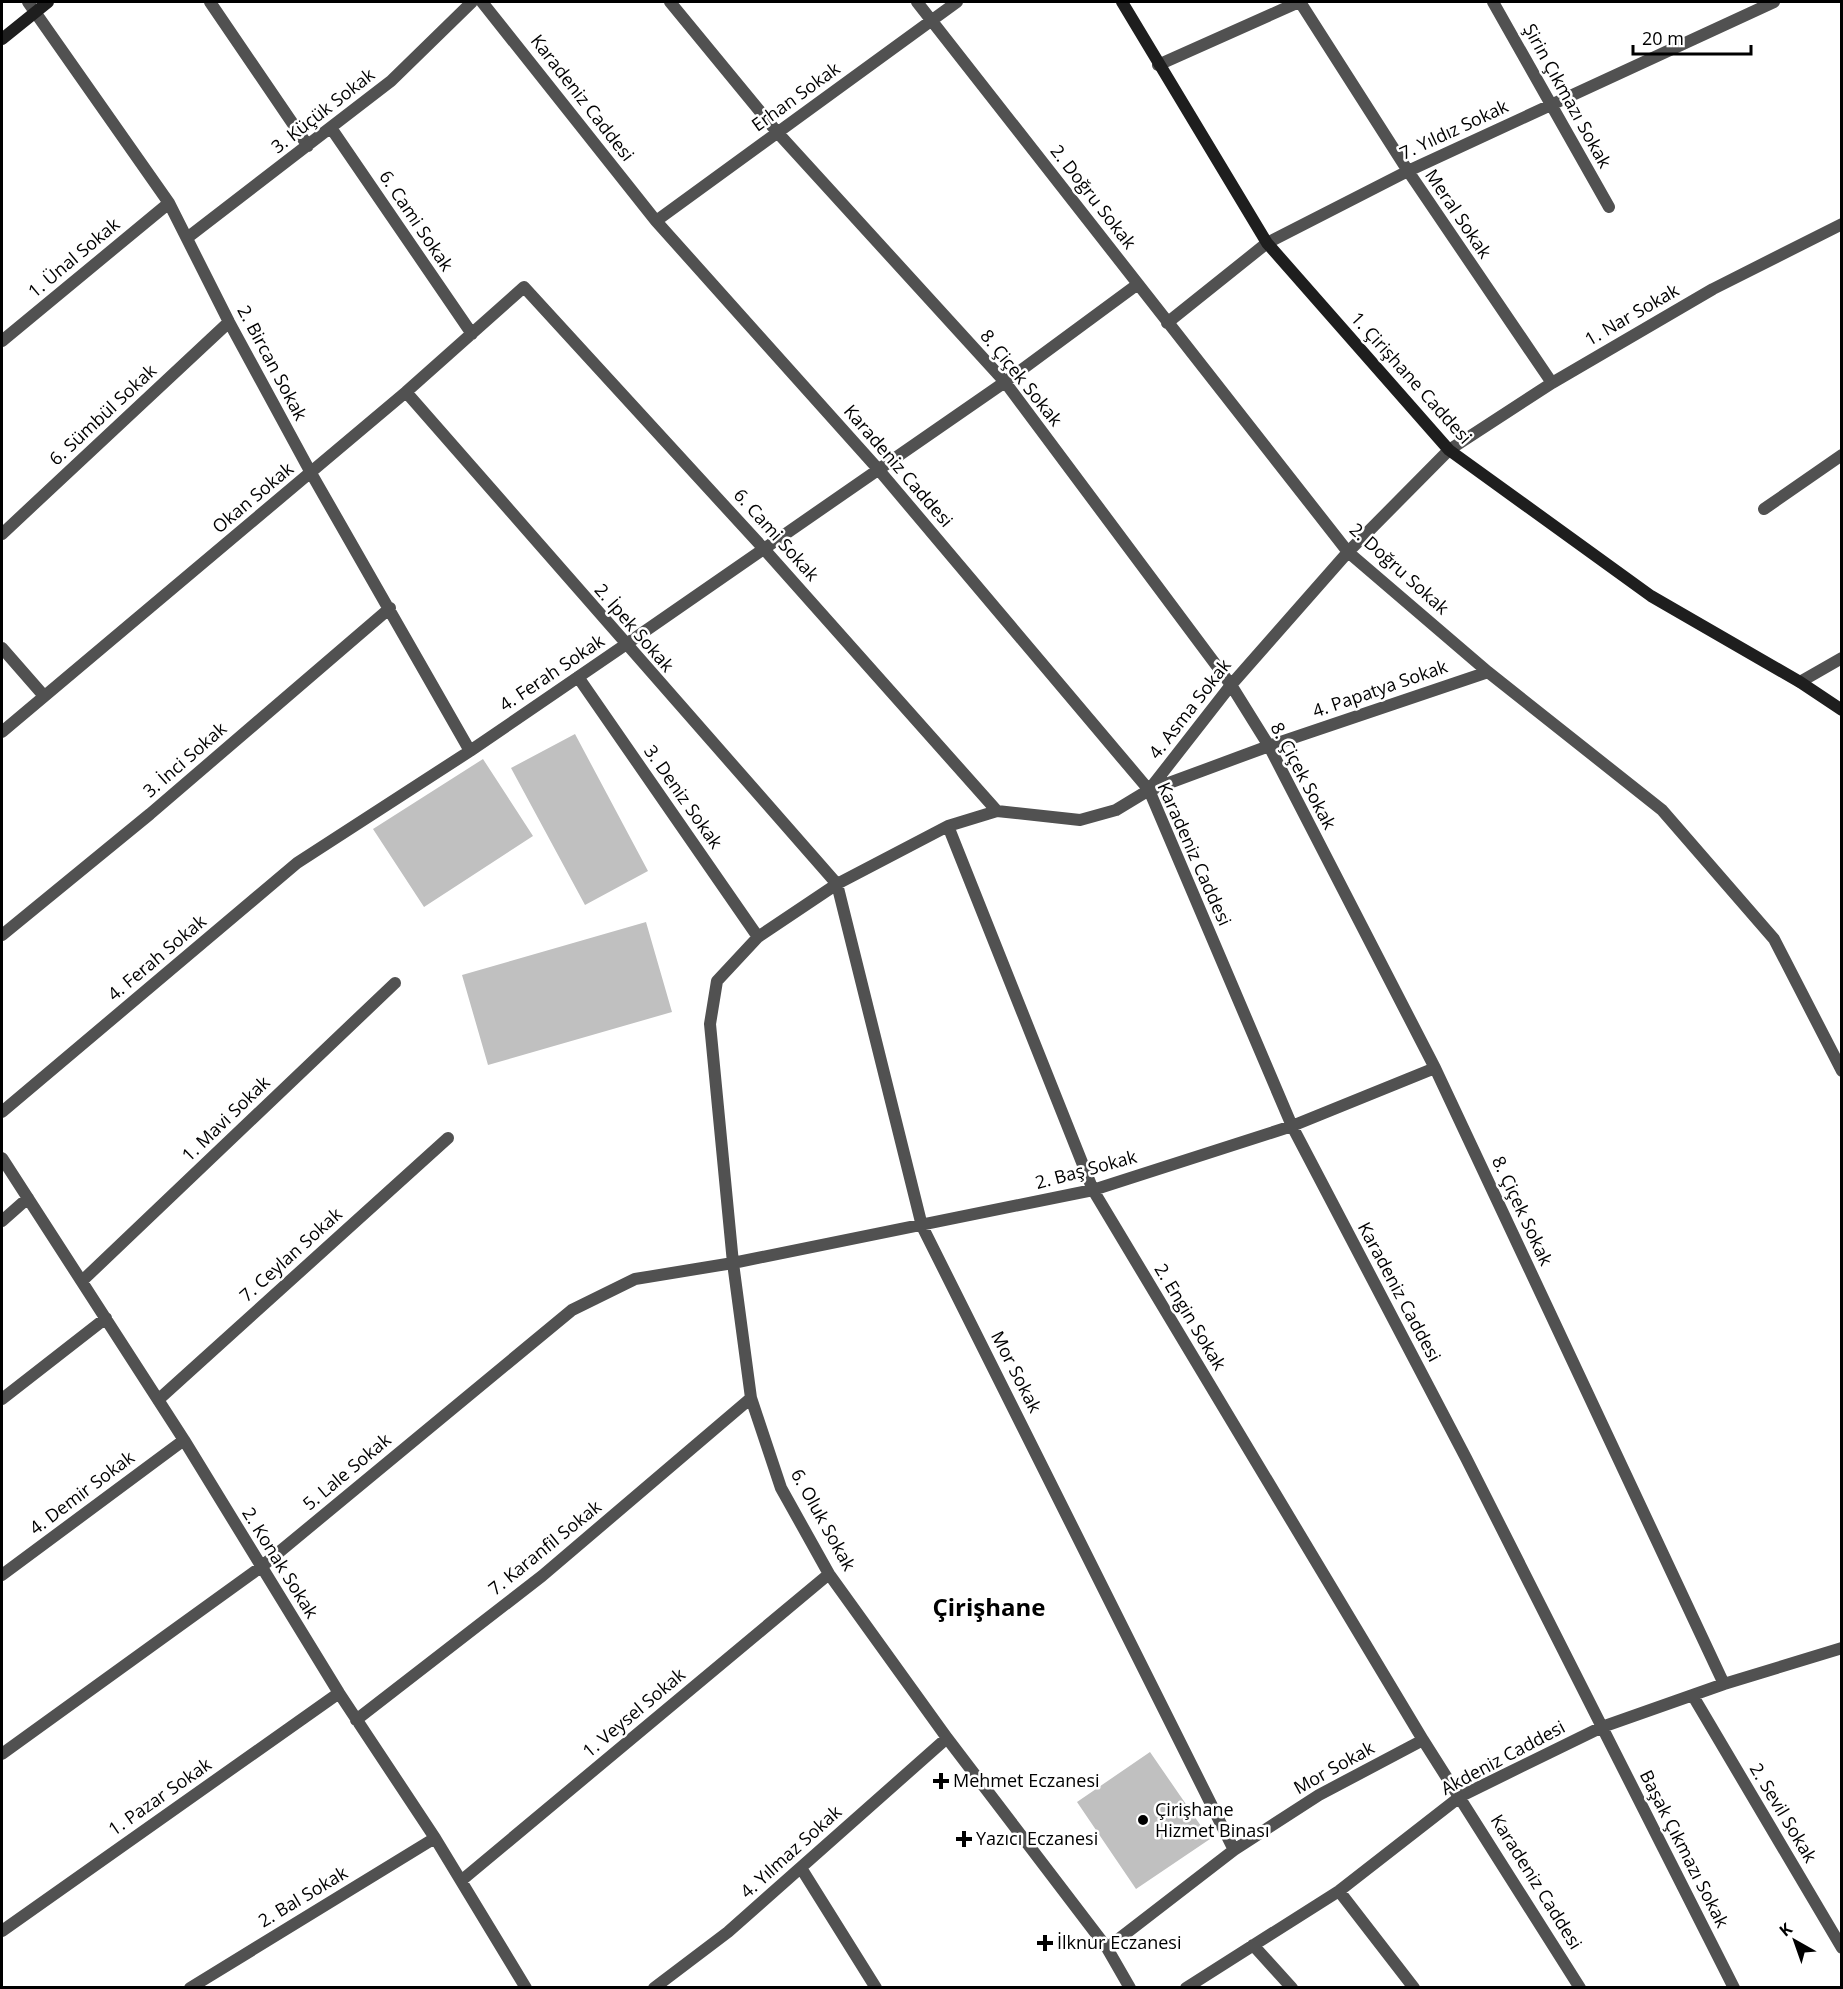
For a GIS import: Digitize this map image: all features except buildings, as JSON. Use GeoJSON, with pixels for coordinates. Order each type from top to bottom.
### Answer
{"type":"FeatureCollection","features":[{"type":"Feature","properties":{"kind":"street"},"geometry":{"type":"LineString","coordinates":[[2,39],[32,6],[48,2]]}},
{"type":"Feature","properties":{"kind":"street"},"geometry":{"type":"LineString","coordinates":[[210,2],[308,146]]}},
{"type":"Feature","properties":{"kind":"street","name":"3. Küçük Sokak"},"geometry":{"type":"LineString","coordinates":[[187,238],[391,81],[472,2]]}},
{"type":"Feature","properties":{"kind":"street","name":"Karadeniz Caddesi"},"geometry":{"type":"LineString","coordinates":[[482,2],[656,221],[878,469],[1149,790],[1292,1126],[1602,1727]]}},
{"type":"Feature","properties":{"kind":"street","name":"8. Çiçek Sokak"},"geometry":{"type":"LineString","coordinates":[[670,2],[777,132],[1005,382],[1231,685],[1269,746],[1435,1068],[1724,1684]]}},
{"type":"Feature","properties":{"kind":"street","name":"2. Doğru Sokak"},"geometry":{"type":"LineString","coordinates":[[917,2],[1347,552],[1488,672],[1662,810],[1774,939],[1842,1071]]}},
{"type":"Feature","properties":{"kind":"street","name":"Erhan Sokak"},"geometry":{"type":"LineString","coordinates":[[656,221],[957,2]]}},
{"type":"Feature","properties":{"kind":"street","name":"1. Çirişhane Caddesi"},"geometry":{"type":"LineString","coordinates":[[1122,2],[1267,243],[1449,450],[1651,596],[1800,682],[1842,710]]}},
{"type":"Feature","properties":{"kind":"street"},"geometry":{"type":"LineString","coordinates":[[1158,65],[1300,2]]}},
{"type":"Feature","properties":{"kind":"street","name":"Meral Sokak"},"geometry":{"type":"LineString","coordinates":[[1300,2],[1408,171],[1552,384]]}},
{"type":"Feature","properties":{"kind":"street","name":"Şirin Çıkmazı Sokak"},"geometry":{"type":"LineString","coordinates":[[1493,2],[1609,207]]}},
{"type":"Feature","properties":{"kind":"street","name":"7. Yıldız Sokak"},"geometry":{"type":"LineString","coordinates":[[1167,323],[1267,243],[1408,171],[1774,2]]}},
{"type":"Feature","properties":{"kind":"street","name":"2. Bircan Sokak"},"geometry":{"type":"LineString","coordinates":[[32,6],[169,203],[229,322],[311,473],[470,751]]}},
{"type":"Feature","properties":{"kind":"street","name":"6. Cami Sokak"},"geometry":{"type":"LineString","coordinates":[[331,128],[472,334]]}},
{"type":"Feature","properties":{"kind":"street","name":"1. Ünal Sokak"},"geometry":{"type":"LineString","coordinates":[[2,341],[169,203]]}},
{"type":"Feature","properties":{"kind":"street","name":"1. Nar Sokak"},"geometry":{"type":"LineString","coordinates":[[1449,450],[1552,384],[1713,289],[1842,224]]}},
{"type":"Feature","properties":{"kind":"street","name":"4. Ferah Sokak"},"geometry":{"type":"LineString","coordinates":[[2,1112],[297,863],[470,751],[625,645],[1005,382],[1138,284]]}},
{"type":"Feature","properties":{"kind":"street","name":"6. Cami Sokak"},"geometry":{"type":"LineString","coordinates":[[524,287],[764,549],[997,811]]}},
{"type":"Feature","properties":{"kind":"street","name":"Okan Sokak"},"geometry":{"type":"LineString","coordinates":[[2,732],[406,393],[524,287]]}},
{"type":"Feature","properties":{"kind":"street","name":"6. Sümbül Sokak"},"geometry":{"type":"LineString","coordinates":[[2,534],[229,322]]}},
{"type":"Feature","properties":{"kind":"street","name":"2. İpek Sokak"},"geometry":{"type":"LineString","coordinates":[[406,393],[837,884]]}},
{"type":"Feature","properties":{"kind":"street","name":"4. Asma Sokak"},"geometry":{"type":"LineString","coordinates":[[717,981],[758,937],[837,884],[948,826],[997,811],[1080,820],[1116,810],[1149,790],[1231,685],[1347,552],[1449,450]]}},
{"type":"Feature","properties":{"kind":"street"},"geometry":{"type":"LineString","coordinates":[[1764,509],[1842,455]]}},
{"type":"Feature","properties":{"kind":"street","name":"3. İnci Sokak"},"geometry":{"type":"LineString","coordinates":[[2,935],[150,814],[390,608]]}},
{"type":"Feature","properties":{"kind":"street"},"geometry":{"type":"LineString","coordinates":[[2,648],[45,696]]}},
{"type":"Feature","properties":{"kind":"street"},"geometry":{"type":"LineString","coordinates":[[1800,682],[1842,658]]}},
{"type":"Feature","properties":{"kind":"street","name":"4. Papatya Sokak"},"geometry":{"type":"LineString","coordinates":[[1149,790],[1269,746],[1488,672]]}},
{"type":"Feature","properties":{"kind":"street","name":"3. Deniz Sokak"},"geometry":{"type":"LineString","coordinates":[[578,677],[758,937]]}},
{"type":"Feature","properties":{"kind":"street","name":"2. Engin Sokak"},"geometry":{"type":"LineString","coordinates":[[948,826],[1094,1190],[1423,1740],[1461,1796]]}},
{"type":"Feature","properties":{"kind":"street","name":"Mor Sokak"},"geometry":{"type":"LineString","coordinates":[[837,884],[922,1226],[1234,1850]]}},
{"type":"Feature","properties":{"kind":"street","name":"6. Oluk Sokak"},"geometry":{"type":"LineString","coordinates":[[717,981],[710,1024],[733,1263],[751,1398],[781,1488],[830,1575],[947,1738],[1107,1948],[1130,1988]]}},
{"type":"Feature","properties":{"kind":"street","name":"1. Mavi Sokak"},"geometry":{"type":"LineString","coordinates":[[82,1281],[395,983]]}},
{"type":"Feature","properties":{"kind":"street","name":"2. Baş Sokak"},"geometry":{"type":"LineString","coordinates":[[733,1263],[1094,1190],[1292,1126],[1435,1068]]}},
{"type":"Feature","properties":{"kind":"street","name":"7. Ceylan Sokak"},"geometry":{"type":"LineString","coordinates":[[158,1400],[448,1138]]}},
{"type":"Feature","properties":{"kind":"street","name":"2. Konak Sokak"},"geometry":{"type":"LineString","coordinates":[[2,1158],[184,1440],[356,1720],[462,1880],[526,1988]]}},
{"type":"Feature","properties":{"kind":"street"},"geometry":{"type":"LineString","coordinates":[[2,1221],[28,1198]]}},
{"type":"Feature","properties":{"kind":"street","name":"5. Lale Sokak"},"geometry":{"type":"LineString","coordinates":[[2,1754],[261,1567],[572,1310],[635,1279],[733,1263]]}},
{"type":"Feature","properties":{"kind":"street"},"geometry":{"type":"LineString","coordinates":[[2,1399],[106,1318]]}},
{"type":"Feature","properties":{"kind":"street","name":"7. Karanfil Sokak"},"geometry":{"type":"LineString","coordinates":[[356,1720],[542,1576],[751,1398]]}},
{"type":"Feature","properties":{"kind":"street","name":"4. Demir Sokak"},"geometry":{"type":"LineString","coordinates":[[2,1575],[184,1440]]}},
{"type":"Feature","properties":{"kind":"street","name":"1. Veysel Sokak"},"geometry":{"type":"LineString","coordinates":[[462,1880],[830,1575]]}},
{"type":"Feature","properties":{"kind":"street","name":"Akdeniz Caddesi"},"geometry":{"type":"LineString","coordinates":[[1186,1988],[1339,1891],[1461,1796],[1602,1727],[1724,1684],[1842,1648]]}},
{"type":"Feature","properties":{"kind":"street","name":"1. Pazar Sokak"},"geometry":{"type":"LineString","coordinates":[[2,1931],[339,1693]]}},
{"type":"Feature","properties":{"kind":"street","name":"2. Sevil Sokak"},"geometry":{"type":"LineString","coordinates":[[1693,1696],[1842,1948]]}},
{"type":"Feature","properties":{"kind":"street","name":"Başak Çıkmazı Sokak"},"geometry":{"type":"LineString","coordinates":[[1602,1727],[1734,1988]]}},
{"type":"Feature","properties":{"kind":"street","name":"4. Yılmaz Sokak"},"geometry":{"type":"LineString","coordinates":[[654,1988],[728,1932],[947,1738]]}},
{"type":"Feature","properties":{"kind":"street","name":"Mor Sokak"},"geometry":{"type":"LineString","coordinates":[[1107,1948],[1234,1850],[1319,1795],[1423,1740]]}},
{"type":"Feature","properties":{"kind":"street","name":"Karadeniz Caddesi"},"geometry":{"type":"LineString","coordinates":[[1461,1796],[1580,1988]]}},
{"type":"Feature","properties":{"kind":"street","name":"2. Bal Sokak"},"geometry":{"type":"LineString","coordinates":[[190,1988],[435,1838]]}},
{"type":"Feature","properties":{"kind":"street"},"geometry":{"type":"LineString","coordinates":[[801,1868],[876,1988]]}},
{"type":"Feature","properties":{"kind":"street"},"geometry":{"type":"LineString","coordinates":[[1339,1891],[1414,1988]]}},
{"type":"Feature","properties":{"kind":"street"},"geometry":{"type":"LineString","coordinates":[[1253,1945],[1292,1988]]}},
{"type":"Feature","properties":{"kind":"place","name":"Mehmet Eczanesi"},"geometry":{"type":"Point","coordinates":[941,1781]}},
{"type":"Feature","properties":{"kind":"place","name":"Çirişhane Hizmet Binası"},"geometry":{"type":"Point","coordinates":[1143,1820]}},
{"type":"Feature","properties":{"kind":"place","name":"Yazıcı Eczanesi"},"geometry":{"type":"Point","coordinates":[964,1839]}},
{"type":"Feature","properties":{"kind":"place","name":"İlknur Eczanesi"},"geometry":{"type":"Point","coordinates":[1045,1943]}},
{"type":"Feature","properties":{"kind":"district","name":"Çirişhane"},"geometry":{"type":"Point","coordinates":[989,1608]}}]}
